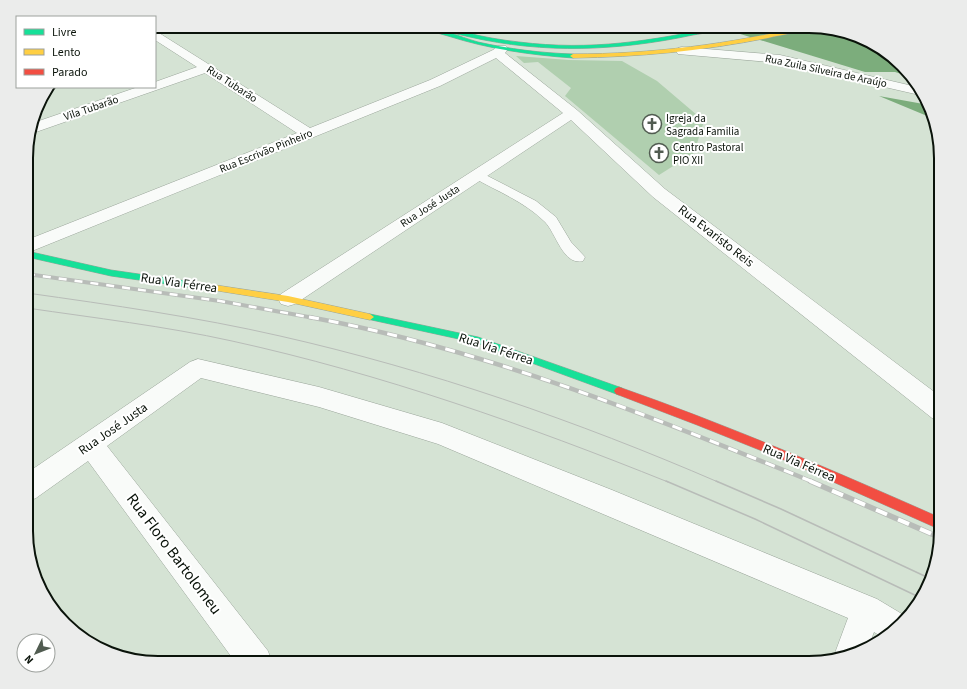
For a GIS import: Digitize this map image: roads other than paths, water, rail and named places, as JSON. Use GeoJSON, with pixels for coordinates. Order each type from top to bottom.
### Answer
{"type":"FeatureCollection","features":[{"type":"Feature","properties":{"kind":"main road"},"geometry":{"type":"LineString","coordinates":[[442,33],[499,51],[558,55],[605,56],[682,51],[728,45],[782,33]]}},
{"type":"Feature","properties":{"kind":"main road"},"geometry":{"type":"LineString","coordinates":[[455,33],[513,44],[557,48],[603,47],[694,33]]}},
{"type":"Feature","properties":{"kind":"main road","name":"Rua Via Férrea"},"geometry":{"type":"LineString","coordinates":[[33,255],[111,272],[288,299],[478,340],[684,414],[868,491],[934,521]]}},
{"type":"Feature","properties":{"kind":"street","name":"Rua Tubarão"},"geometry":{"type":"LineString","coordinates":[[156,37],[308,134]]}},
{"type":"Feature","properties":{"kind":"street","name":"Rua Evaristo Reis"},"geometry":{"type":"LineString","coordinates":[[499,51],[572,113],[659,193],[934,406]]}},
{"type":"Feature","properties":{"kind":"street","name":"Rua Escrivão Pinheiro"},"geometry":{"type":"LineString","coordinates":[[33,245],[435,83],[499,51]]}},
{"type":"Feature","properties":{"kind":"street","name":"Rua Zuila Silveira de Araújo"},"geometry":{"type":"LineString","coordinates":[[682,51],[780,59],[914,90]]}},
{"type":"Feature","properties":{"kind":"street"},"geometry":{"type":"LineString","coordinates":[[156,86],[207,68]]}},
{"type":"Feature","properties":{"kind":"street","name":"Vila Tubarão"},"geometry":{"type":"LineString","coordinates":[[37,127],[148,88]]}},
{"type":"Feature","properties":{"kind":"street","name":"Rua José Justa"},"geometry":{"type":"LineString","coordinates":[[288,299],[572,113]]}},
{"type":"Feature","properties":{"kind":"street","name":"Rua José Justa"},"geometry":{"type":"LineString","coordinates":[[33,485],[198,368],[319,397],[442,434],[610,502],[866,610]]}},
{"type":"Feature","properties":{"kind":"street","name":"Rua Floro Bartolomeu"},"geometry":{"type":"LineString","coordinates":[[91,445],[251,656]]}},
{"type":"Feature","properties":{"kind":"street"},"geometry":{"type":"LineString","coordinates":[[854,647],[866,610],[892,625]]}},
{"type":"Feature","properties":{"kind":"lane"},"geometry":{"type":"LineString","coordinates":[[478,174],[531,204],[552,220],[566,245],[578,257]]}},
{"type":"Feature","properties":{"kind":"tram line"},"geometry":{"type":"LineString","coordinates":[[33,294],[217,323],[280,336],[392,365],[447,381],[557,418],[611,438],[718,482]]}},
{"type":"Feature","properties":{"kind":"tram line"},"geometry":{"type":"LineString","coordinates":[[33,309],[181,331],[288,354],[453,402],[668,482]]}},
{"type":"Feature","properties":{"kind":"tram line"},"geometry":{"type":"LineString","coordinates":[[666,481],[755,519],[916,596]]}},
{"type":"Feature","properties":{"kind":"tram line"},"geometry":{"type":"LineString","coordinates":[[716,481],[781,509],[925,576]]}},
{"type":"Feature","properties":{"kind":"railway"},"geometry":{"type":"LineString","coordinates":[[33,275],[220,301],[312,318]]}},
{"type":"Feature","properties":{"kind":"railway"},"geometry":{"type":"LineString","coordinates":[[312,318],[438,347],[565,386],[689,432],[813,482]]}},
{"type":"Feature","properties":{"kind":"railway"},"geometry":{"type":"LineString","coordinates":[[810,481],[934,535]]}},
{"type":"Feature","properties":{"kind":"place","name":"Igreja da Sagrada Familia"},"geometry":{"type":"Point","coordinates":[652,124]}},
{"type":"Feature","properties":{"kind":"place","name":"Centro Pastoral PIO XII"},"geometry":{"type":"Point","coordinates":[659,153]}}]}
